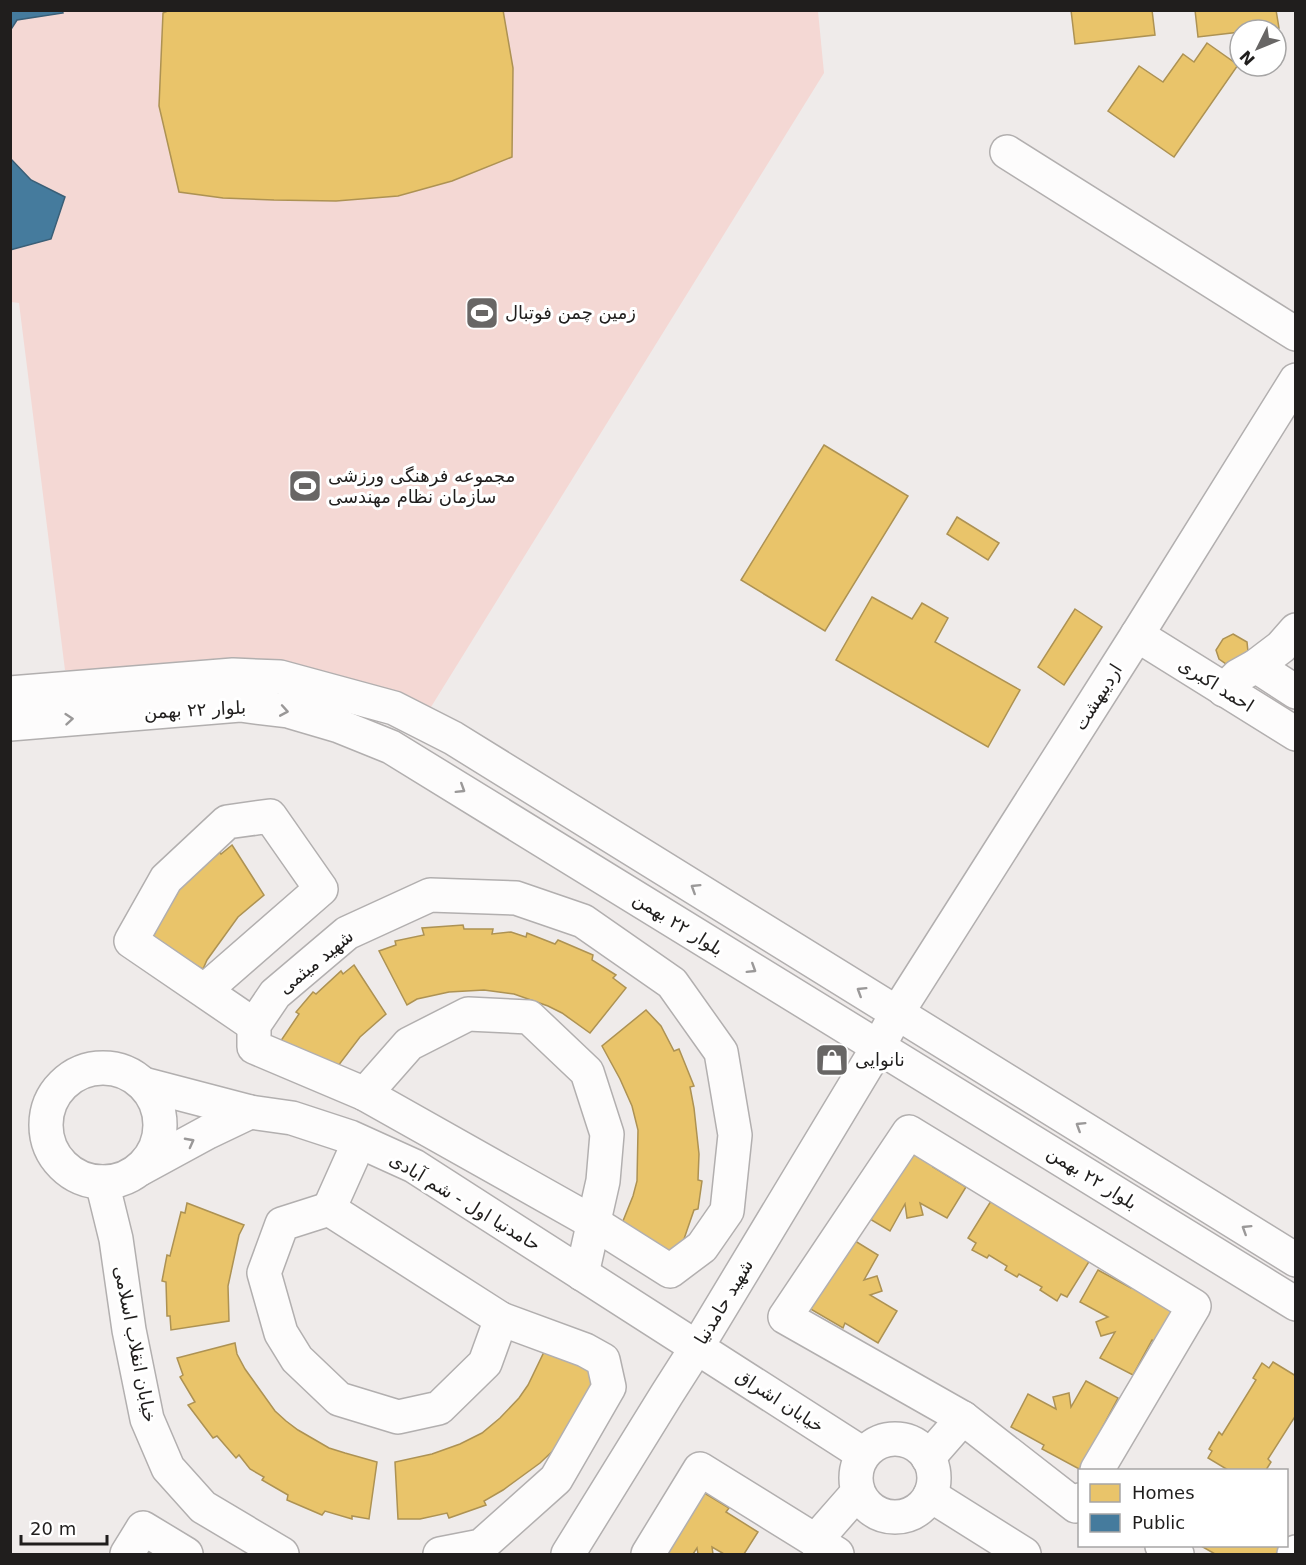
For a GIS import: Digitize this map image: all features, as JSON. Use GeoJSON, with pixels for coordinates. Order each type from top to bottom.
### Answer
{"type":"FeatureCollection","features":[{"type":"Feature","properties":{"kind":"street"},"geometry":{"type":"LineString","coordinates":[[1007,152],[1296,334]]}},
{"type":"Feature","properties":{"kind":"street","name":"اردیبهشت"},"geometry":{"type":"LineString","coordinates":[[878,1047],[897,1013],[1296,380]]}},
{"type":"Feature","properties":{"kind":"street"},"geometry":{"type":"LineString","coordinates":[[1224,690],[1238,676],[1281,647],[1296,630]]}},
{"type":"Feature","properties":{"kind":"street","name":"احمد اکبری"},"geometry":{"type":"LineString","coordinates":[[1137,635],[1296,734]]}},
{"type":"Feature","properties":{"kind":"street"},"geometry":{"type":"LineString","coordinates":[[1256,666],[1296,692]]}},
{"type":"Feature","properties":{"kind":"street","name":"بلوار ۲۲ بهمن"},"geometry":{"type":"LineString","coordinates":[[10,693],[233,675],[280,677],[394,708],[453,738],[1296,1260]]}},
{"type":"Feature","properties":{"kind":"street","name":"بلوار ۲۲ بهمن"},"geometry":{"type":"LineString","coordinates":[[10,724],[240,705],[288,711],[339,726],[391,747],[1296,1304]]}},
{"type":"Feature","properties":{"kind":"street"},"geometry":{"type":"LineString","coordinates":[[204,991],[321,890],[270,816],[227,822],[166,879],[131,941],[204,991],[254,1025]]}},
{"type":"Feature","properties":{"kind":"street","name":"شهید میثمی"},"geometry":{"type":"LineString","coordinates":[[430,895],[516,897],[583,921],[672,983],[721,1052],[735,1135],[727,1211],[702,1247],[670,1271],[594,1222],[365,1094],[254,1047],[254,1025],[275,994],[347,933],[430,895]]}},
{"type":"Feature","properties":{"kind":"street"},"geometry":{"type":"LineString","coordinates":[[365,1094],[409,1044],[468,1014],[529,1017],[587,1072],[607,1134],[603,1181],[582,1274]]}},
{"type":"Feature","properties":{"kind":"street","name":"شهید حامدنیا"},"geometry":{"type":"LineString","coordinates":[[568,1554],[697,1347],[878,1047]]}},
{"type":"Feature","properties":{"kind":"street"},"geometry":{"type":"LineString","coordinates":[[139,1170],[152,1155],[159,1137],[160,1118],[155,1100],[143,1084],[127,1073],[110,1068],[91,1068],[74,1075],[60,1087],[50,1103],[46,1120],[48,1139],[56,1156],[68,1170],[84,1179],[102,1182],[122,1179],[250,1112]]}},
{"type":"Feature","properties":{"kind":"street","name":"حامدنیا اول - شم آبادی"},"geometry":{"type":"LineString","coordinates":[[143,1084],[250,1112],[292,1118],[359,1142],[414,1167],[697,1347]]}},
{"type":"Feature","properties":{"kind":"street"},"geometry":{"type":"LineString","coordinates":[[1078,1503],[1076,1506],[963,1418],[784,1317],[909,1132],[1194,1306],[1098,1469]]}},
{"type":"Feature","properties":{"kind":"street"},"geometry":{"type":"LineString","coordinates":[[359,1142],[329,1209],[282,1224],[264,1274],[281,1333],[297,1359],[339,1399],[398,1417],[439,1408],[485,1363],[501,1320]]}},
{"type":"Feature","properties":{"kind":"street","name":"خیابان انقلاب اسلامی"},"geometry":{"type":"LineString","coordinates":[[102,1182],[116,1239],[129,1330],[147,1419],[168,1468],[203,1506],[282,1554]]}},
{"type":"Feature","properties":{"kind":"street"},"geometry":{"type":"LineString","coordinates":[[329,1209],[501,1320],[585,1350],[603,1360],[609,1387],[556,1479],[481,1546],[440,1554]]}},
{"type":"Feature","properties":{"kind":"street","name":"خیابان اشراق"},"geometry":{"type":"LineString","coordinates":[[697,1347],[863,1454]]}},
{"type":"Feature","properties":{"kind":"street"},"geometry":{"type":"LineString","coordinates":[[928,1458],[963,1418]]}},
{"type":"Feature","properties":{"kind":"street"},"geometry":{"type":"LineString","coordinates":[[897,1439],[909,1442],[928,1458],[933,1470],[934,1483],[923,1506],[900,1517],[886,1517],[864,1503],[855,1479],[857,1466],[863,1454],[872,1446],[897,1439]]}},
{"type":"Feature","properties":{"kind":"street"},"geometry":{"type":"LineString","coordinates":[[648,1554],[700,1470],[826,1548],[858,1492]]}},
{"type":"Feature","properties":{"kind":"street"},"geometry":{"type":"LineString","coordinates":[[930,1495],[1023,1554]]}},
{"type":"Feature","properties":{"kind":"street"},"geometry":{"type":"LineString","coordinates":[[126,1554],[143,1528],[186,1554]]}},
{"type":"Feature","properties":{"kind":"shaded area","name":"مجموعه فرهنگی ورزشی سازمان نظام مهندسی"},"geometry":{"type":"Polygon","coordinates":[[[11,11],[818,11],[824,73],[431,707],[65,670],[19,303],[11,302],[11,11]]]}},
{"type":"Feature","properties":{"kind":"building: Homes"},"geometry":{"type":"Polygon","coordinates":[[[170,10],[503,10],[513,68],[512,157],[452,181],[398,196],[336,201],[274,200],[223,198],[179,192],[159,106],[163,13],[170,10]]]}},
{"type":"Feature","properties":{"kind":"building: Homes"},"geometry":{"type":"Polygon","coordinates":[[[1071,10],[1152,10],[1155,35],[1075,44],[1071,10]]]}},
{"type":"Feature","properties":{"kind":"building: Homes"},"geometry":{"type":"Polygon","coordinates":[[[1195,10],[1276,10],[1277,18],[1228,18],[1228,33],[1198,37],[1195,10]]]}},
{"type":"Feature","properties":{"kind":"building: Homes"},"geometry":{"type":"Polygon","coordinates":[[[1207,43],[1228,58],[1229,78],[1174,157],[1108,111],[1139,66],[1163,82],[1183,54],[1194,62],[1207,43]]]}},
{"type":"Feature","properties":{"kind":"building: Homes"},"geometry":{"type":"Polygon","coordinates":[[[824,445],[908,496],[825,631],[741,580],[824,445]]]}},
{"type":"Feature","properties":{"kind":"building: Homes"},"geometry":{"type":"Polygon","coordinates":[[[957,517],[999,543],[988,560],[947,534],[957,517]]]}},
{"type":"Feature","properties":{"kind":"building: Homes"},"geometry":{"type":"Polygon","coordinates":[[[872,597],[912,619],[922,603],[948,618],[935,642],[1020,690],[988,747],[836,660],[872,597]]]}},
{"type":"Feature","properties":{"kind":"building: Homes"},"geometry":{"type":"Polygon","coordinates":[[[1075,609],[1102,627],[1064,685],[1038,667],[1075,609]]]}},
{"type":"Feature","properties":{"kind":"building: Homes"},"geometry":{"type":"Polygon","coordinates":[[[1233,634],[1247,642],[1248,652],[1229,666],[1219,659],[1216,650],[1223,639],[1233,634]]]}},
{"type":"Feature","properties":{"kind":"building: Homes"},"geometry":{"type":"Polygon","coordinates":[[[232,845],[264,895],[238,917],[203,969],[149,942],[155,933],[152,931],[177,894],[174,892],[220,852],[221,854],[232,845]]]}},
{"type":"Feature","properties":{"kind":"building: Homes"},"geometry":{"type":"Polygon","coordinates":[[[463,925],[464,929],[493,929],[492,934],[511,932],[526,937],[527,933],[555,944],[558,940],[593,955],[592,960],[616,975],[613,978],[626,988],[590,1033],[562,1013],[514,994],[484,990],[449,992],[417,999],[407,1005],[379,951],[396,945],[395,941],[424,935],[422,928],[463,925]]]}},
{"type":"Feature","properties":{"kind":"building: Homes"},"geometry":{"type":"Polygon","coordinates":[[[354,965],[386,1014],[360,1037],[338,1066],[274,1051],[299,1014],[296,1012],[313,992],[316,994],[341,971],[343,974],[354,965]]]}},
{"type":"Feature","properties":{"kind":"building: Homes"},"geometry":{"type":"Polygon","coordinates":[[[646,1010],[661,1026],[674,1051],[679,1049],[694,1086],[690,1087],[699,1154],[698,1180],[702,1181],[698,1209],[694,1210],[684,1239],[673,1260],[619,1231],[637,1181],[638,1130],[632,1106],[602,1046],[646,1010]]]}},
{"type":"Feature","properties":{"kind":"building: Homes"},"geometry":{"type":"Polygon","coordinates":[[[895,1139],[935,1163],[933,1167],[966,1187],[947,1218],[920,1203],[923,1215],[907,1218],[905,1204],[890,1231],[858,1212],[895,1139]]]}},
{"type":"Feature","properties":{"kind":"building: Homes"},"geometry":{"type":"Polygon","coordinates":[[[991,1201],[1090,1260],[1067,1297],[1061,1294],[1057,1301],[1040,1290],[1042,1287],[1019,1274],[1017,1277],[1005,1270],[1007,1266],[989,1255],[987,1258],[972,1250],[976,1243],[968,1238],[991,1201]]]}},
{"type":"Feature","properties":{"kind":"building: Homes"},"geometry":{"type":"Polygon","coordinates":[[[187,1203],[244,1225],[239,1235],[228,1286],[229,1321],[171,1330],[170,1316],[167,1316],[166,1282],[162,1281],[167,1255],[170,1256],[181,1212],[185,1213],[187,1203]]]}},
{"type":"Feature","properties":{"kind":"building: Homes"},"geometry":{"type":"Polygon","coordinates":[[[847,1236],[878,1255],[864,1280],[877,1276],[882,1291],[870,1295],[897,1311],[878,1343],[845,1323],[843,1328],[802,1304],[847,1236]]]}},
{"type":"Feature","properties":{"kind":"building: Homes"},"geometry":{"type":"Polygon","coordinates":[[[1098,1270],[1131,1288],[1134,1283],[1175,1306],[1156,1342],[1152,1340],[1133,1375],[1100,1358],[1115,1332],[1101,1336],[1096,1322],[1108,1317],[1080,1302],[1098,1270]]]}},
{"type":"Feature","properties":{"kind":"building: Homes"},"geometry":{"type":"Polygon","coordinates":[[[235,1343],[237,1354],[245,1369],[275,1411],[286,1421],[329,1448],[377,1462],[369,1519],[352,1516],[352,1519],[325,1511],[322,1515],[287,1500],[288,1495],[262,1480],[264,1477],[250,1469],[239,1455],[236,1458],[217,1436],[213,1438],[188,1405],[195,1402],[180,1377],[183,1375],[177,1358],[235,1343]]]}},
{"type":"Feature","properties":{"kind":"building: Homes"},"geometry":{"type":"Polygon","coordinates":[[[544,1352],[601,1373],[559,1445],[540,1463],[484,1501],[486,1505],[449,1518],[447,1513],[420,1519],[398,1519],[395,1462],[432,1454],[482,1433],[519,1398],[544,1352]]]}},
{"type":"Feature","properties":{"kind":"building: Homes"},"geometry":{"type":"Polygon","coordinates":[[[1273,1362],[1296,1376],[1296,1415],[1268,1459],[1271,1462],[1267,1469],[1226,1469],[1208,1458],[1212,1451],[1209,1449],[1219,1432],[1222,1435],[1256,1380],[1253,1378],[1262,1363],[1269,1368],[1273,1362]]]}},
{"type":"Feature","properties":{"kind":"building: Homes"},"geometry":{"type":"Polygon","coordinates":[[[1086,1381],[1118,1398],[1099,1434],[1103,1436],[1082,1469],[1042,1449],[1044,1445],[1011,1427],[1028,1394],[1056,1409],[1053,1397],[1069,1393],[1071,1407],[1086,1381]]]}},
{"type":"Feature","properties":{"kind":"building: Homes"},"geometry":{"type":"Polygon","coordinates":[[[688,1483],[729,1508],[726,1512],[758,1532],[744,1554],[724,1554],[712,1547],[713,1554],[698,1554],[697,1548],[693,1554],[650,1554],[688,1483]]]}},
{"type":"Feature","properties":{"kind":"building: Homes"},"geometry":{"type":"Polygon","coordinates":[[[1203,1547],[1281,1547],[1276,1554],[1215,1554],[1203,1547]]]}},
{"type":"Feature","properties":{"kind":"building: Public"},"geometry":{"type":"Polygon","coordinates":[[[10,10],[62,10],[63,13],[17,20],[10,31],[10,10]]]}},
{"type":"Feature","properties":{"kind":"building: Public"},"geometry":{"type":"Polygon","coordinates":[[[10,158],[31,180],[65,197],[51,239],[10,250],[10,158]]]}},
{"type":"Feature","properties":{"kind":"place","name":"زمین چمن فوتبال"},"geometry":{"type":"Point","coordinates":[482,313]}},
{"type":"Feature","properties":{"kind":"place","name":"مجموعه فرهنگی ورزشی سازمان نظام مهندسی"},"geometry":{"type":"Point","coordinates":[305,486]}},
{"type":"Feature","properties":{"kind":"place","name":"نانوایی"},"geometry":{"type":"Point","coordinates":[832,1060]}}]}
